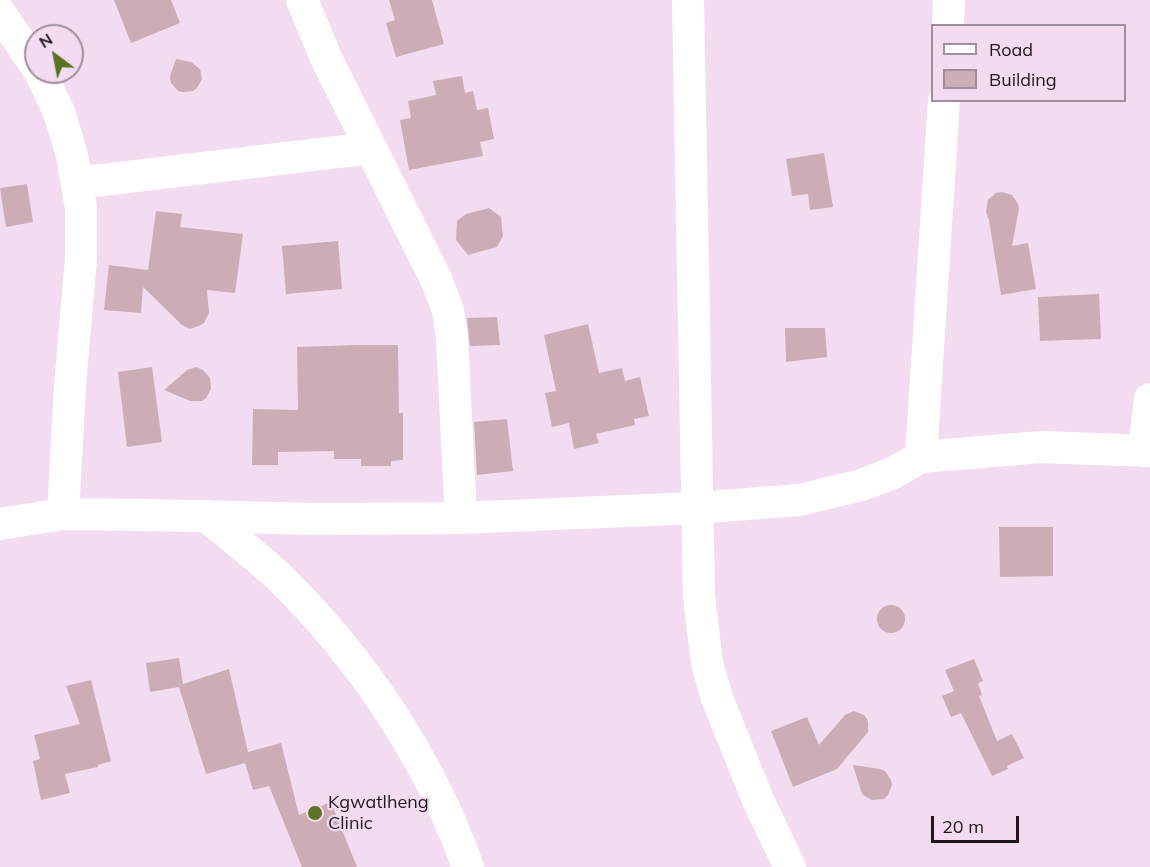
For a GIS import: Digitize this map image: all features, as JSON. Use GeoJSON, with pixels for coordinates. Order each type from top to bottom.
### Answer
{"type":"FeatureCollection","features":[{"type":"Feature","properties":{"kind":"street"},"geometry":{"type":"LineString","coordinates":[[302,0],[327,60],[436,279],[448,310],[452,338],[461,518]]}},
{"type":"Feature","properties":{"kind":"street"},"geometry":{"type":"LineString","coordinates":[[688,0],[699,596],[707,663],[717,698],[758,800],[790,867]]}},
{"type":"Feature","properties":{"kind":"street"},"geometry":{"type":"LineString","coordinates":[[948,24],[949,0]]}},
{"type":"Feature","properties":{"kind":"street"},"geometry":{"type":"LineString","coordinates":[[0,13],[24,48]]}},
{"type":"Feature","properties":{"kind":"street"},"geometry":{"type":"LineString","coordinates":[[46,84],[59,112],[72,155],[81,208],[81,258],[70,386],[63,514]]}},
{"type":"Feature","properties":{"kind":"street"},"geometry":{"type":"LineString","coordinates":[[921,457],[944,102]]}},
{"type":"Feature","properties":{"kind":"street"},"geometry":{"type":"LineString","coordinates":[[77,183],[371,148]]}},
{"type":"Feature","properties":{"kind":"street"},"geometry":{"type":"LineString","coordinates":[[0,524],[63,514],[320,519],[461,518],[696,508],[799,500],[862,485],[893,473],[921,457],[1041,447],[1147,451],[1150,399]]}},
{"type":"Feature","properties":{"kind":"street"},"geometry":{"type":"LineString","coordinates":[[207,516],[279,577],[345,651],[385,705],[429,776],[456,831],[468,867]]}},
{"type":"Feature","properties":{"kind":"building"},"geometry":{"type":"Polygon","coordinates":[[[114,0],[171,0],[180,23],[131,43],[114,0]]]}},
{"type":"Feature","properties":{"kind":"building"},"geometry":{"type":"Polygon","coordinates":[[[389,0],[432,0],[444,44],[396,57],[386,23],[395,20],[389,0]]]}},
{"type":"Feature","properties":{"kind":"building"},"geometry":{"type":"Polygon","coordinates":[[[176,59],[191,62],[200,69],[202,79],[193,91],[178,91],[171,83],[171,73],[176,59]]]}},
{"type":"Feature","properties":{"kind":"building"},"geometry":{"type":"Polygon","coordinates":[[[462,76],[465,93],[473,91],[477,110],[488,108],[494,139],[480,142],[483,156],[409,170],[400,120],[411,118],[408,101],[436,95],[433,81],[462,76]]]}},
{"type":"Feature","properties":{"kind":"building"},"geometry":{"type":"Polygon","coordinates":[[[824,153],[833,207],[810,210],[808,194],[792,196],[786,159],[824,153]]]}},
{"type":"Feature","properties":{"kind":"building"},"geometry":{"type":"Polygon","coordinates":[[[27,184],[33,222],[6,227],[0,188],[27,184]]]}},
{"type":"Feature","properties":{"kind":"building"},"geometry":{"type":"Polygon","coordinates":[[[996,193],[1012,195],[1018,204],[1012,246],[1028,243],[1036,289],[1001,295],[986,212],[988,200],[996,193]]]}},
{"type":"Feature","properties":{"kind":"building"},"geometry":{"type":"Polygon","coordinates":[[[489,208],[501,217],[503,236],[497,247],[468,255],[456,240],[457,221],[466,214],[489,208]]]}},
{"type":"Feature","properties":{"kind":"building"},"geometry":{"type":"Polygon","coordinates":[[[156,211],[182,214],[180,227],[243,234],[235,293],[207,290],[209,313],[204,323],[190,329],[182,325],[143,287],[141,313],[104,310],[109,265],[148,270],[156,211]]]}},
{"type":"Feature","properties":{"kind":"building"},"geometry":{"type":"Polygon","coordinates":[[[338,241],[342,289],[286,294],[282,246],[338,241]]]}},
{"type":"Feature","properties":{"kind":"building"},"geometry":{"type":"Polygon","coordinates":[[[1099,294],[1101,339],[1040,341],[1038,297],[1099,294]]]}},
{"type":"Feature","properties":{"kind":"building"},"geometry":{"type":"Polygon","coordinates":[[[497,317],[500,345],[470,346],[467,318],[497,317]]]}},
{"type":"Feature","properties":{"kind":"building"},"geometry":{"type":"Polygon","coordinates":[[[588,324],[599,373],[622,368],[625,381],[640,377],[649,416],[634,419],[635,425],[596,434],[599,443],[574,449],[569,423],[552,427],[545,393],[556,391],[544,335],[588,324]]]}},
{"type":"Feature","properties":{"kind":"building"},"geometry":{"type":"Polygon","coordinates":[[[785,328],[825,328],[827,357],[786,362],[785,328]]]}},
{"type":"Feature","properties":{"kind":"building"},"geometry":{"type":"Polygon","coordinates":[[[398,345],[399,413],[403,413],[403,460],[391,461],[391,466],[361,466],[361,459],[334,459],[334,451],[278,452],[278,465],[252,465],[253,409],[298,410],[297,347],[398,345]]]}},
{"type":"Feature","properties":{"kind":"building"},"geometry":{"type":"Polygon","coordinates":[[[152,367],[162,442],[127,447],[118,372],[152,367]]]}},
{"type":"Feature","properties":{"kind":"building"},"geometry":{"type":"Polygon","coordinates":[[[196,367],[203,370],[210,378],[211,389],[202,401],[190,401],[164,390],[187,370],[196,367]]]}},
{"type":"Feature","properties":{"kind":"building"},"geometry":{"type":"Polygon","coordinates":[[[507,419],[513,471],[477,475],[474,422],[507,419]]]}},
{"type":"Feature","properties":{"kind":"building"},"geometry":{"type":"Polygon","coordinates":[[[999,527],[1053,527],[1053,576],[1000,577],[999,527]]]}},
{"type":"Feature","properties":{"kind":"building"},"geometry":{"type":"Polygon","coordinates":[[[891,605],[901,609],[905,619],[901,629],[891,633],[881,629],[877,619],[881,609],[891,605]]]}},
{"type":"Feature","properties":{"kind":"building"},"geometry":{"type":"Polygon","coordinates":[[[179,658],[183,684],[229,669],[248,752],[281,743],[299,815],[331,802],[357,867],[302,867],[269,786],[253,790],[245,763],[206,774],[179,687],[150,692],[146,663],[179,658]]]}},
{"type":"Feature","properties":{"kind":"building"},"geometry":{"type":"Polygon","coordinates":[[[974,659],[983,681],[978,683],[982,695],[979,696],[997,741],[1012,734],[1024,758],[992,776],[961,713],[951,717],[942,696],[954,691],[945,670],[974,659]]]}},
{"type":"Feature","properties":{"kind":"building"},"geometry":{"type":"Polygon","coordinates":[[[91,680],[111,761],[98,765],[98,767],[65,774],[70,793],[41,800],[33,761],[40,759],[34,735],[80,724],[66,686],[91,680]]]}},
{"type":"Feature","properties":{"kind":"building"},"geometry":{"type":"Polygon","coordinates":[[[854,711],[864,715],[867,719],[868,732],[837,769],[793,787],[771,731],[807,717],[819,745],[845,715],[854,711]]]}},
{"type":"Feature","properties":{"kind":"building"},"geometry":{"type":"Polygon","coordinates":[[[853,765],[885,771],[892,785],[888,795],[884,799],[872,800],[863,795],[853,765]]]}},
{"type":"Feature","properties":{"kind":"place","name":"Kgwatlheng Clinic"},"geometry":{"type":"Point","coordinates":[315,813]}}]}
